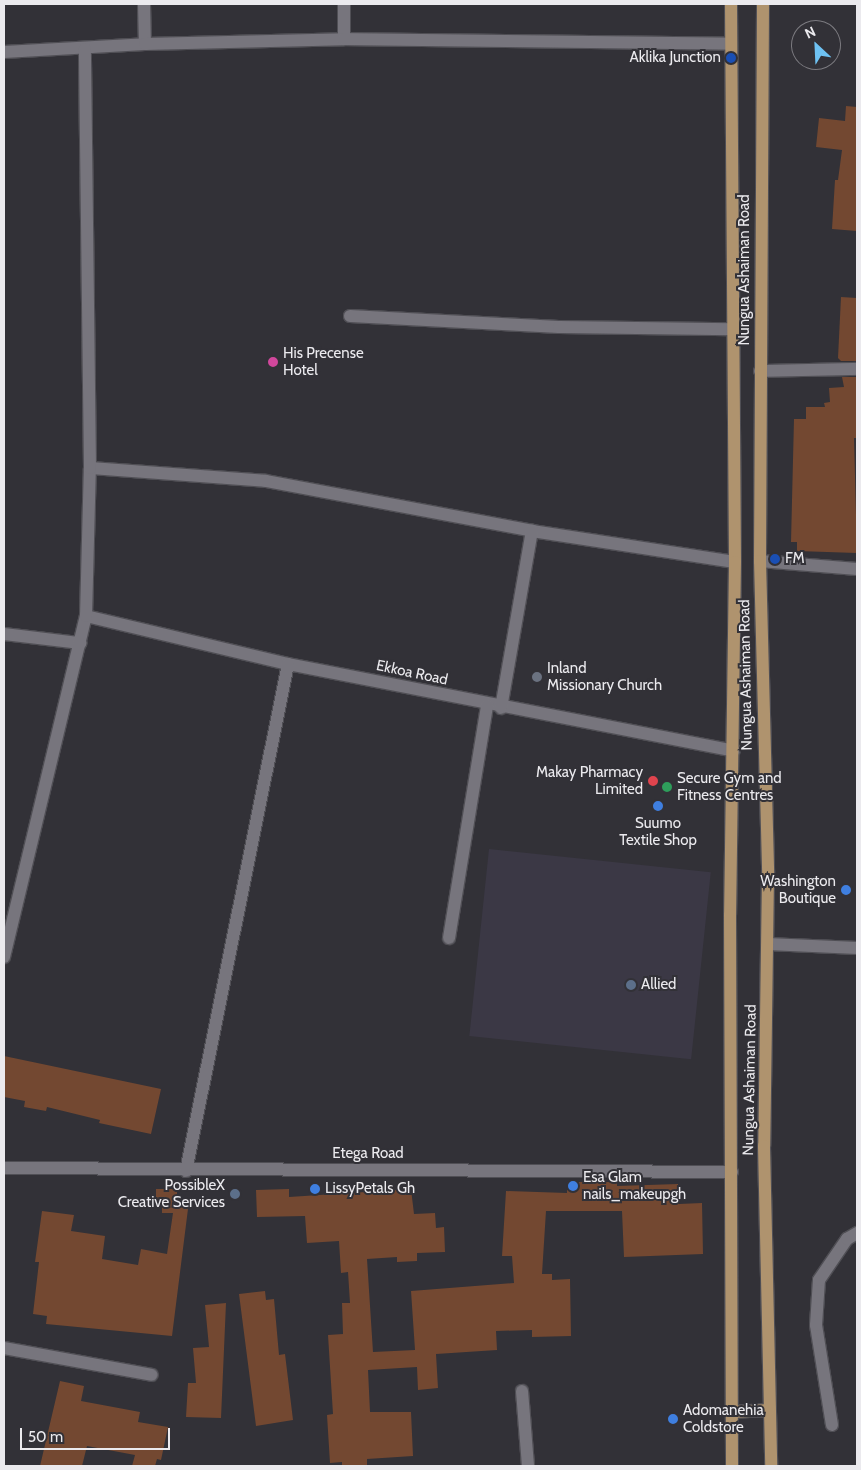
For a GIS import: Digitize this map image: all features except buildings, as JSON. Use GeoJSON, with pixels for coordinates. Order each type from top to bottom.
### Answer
{"type":"FeatureCollection","features":[{"type":"Feature","properties":{"kind":"main road","name":"Nungua Ashaiman Road"},"geometry":{"type":"LineString","coordinates":[[731,4],[735,562],[731,1102],[732,1466]]}},
{"type":"Feature","properties":{"kind":"main road","name":"Nungua Ashaiman Road"},"geometry":{"type":"LineString","coordinates":[[763,4],[760,561],[768,944],[764,1146],[771,1466]]}},
{"type":"Feature","properties":{"kind":"main road"},"geometry":{"type":"LineString","coordinates":[[731,1412],[769,1410]]}},
{"type":"Feature","properties":{"kind":"street"},"geometry":{"type":"LineString","coordinates":[[144,4],[145,44]]}},
{"type":"Feature","properties":{"kind":"street"},"geometry":{"type":"LineString","coordinates":[[344,4],[344,39]]}},
{"type":"Feature","properties":{"kind":"street"},"geometry":{"type":"LineString","coordinates":[[4,52],[84,49],[145,44],[344,39],[732,44]]}},
{"type":"Feature","properties":{"kind":"street"},"geometry":{"type":"LineString","coordinates":[[4,957],[86,616],[90,468],[84,49]]}},
{"type":"Feature","properties":{"kind":"street"},"geometry":{"type":"LineString","coordinates":[[350,316],[559,327],[732,329]]}},
{"type":"Feature","properties":{"kind":"street"},"geometry":{"type":"LineString","coordinates":[[760,371],[857,369]]}},
{"type":"Feature","properties":{"kind":"street"},"geometry":{"type":"LineString","coordinates":[[90,468],[266,481],[532,531],[735,562]]}},
{"type":"Feature","properties":{"kind":"street"},"geometry":{"type":"LineString","coordinates":[[501,708],[532,531]]}},
{"type":"Feature","properties":{"kind":"street"},"geometry":{"type":"LineString","coordinates":[[760,561],[857,570]]}},
{"type":"Feature","properties":{"kind":"street","name":"Ekkoa Road"},"geometry":{"type":"LineString","coordinates":[[86,616],[288,664],[501,708],[734,751]]}},
{"type":"Feature","properties":{"kind":"street"},"geometry":{"type":"LineString","coordinates":[[4,634],[80,644]]}},
{"type":"Feature","properties":{"kind":"street"},"geometry":{"type":"LineString","coordinates":[[186,1171],[288,664]]}},
{"type":"Feature","properties":{"kind":"street"},"geometry":{"type":"LineString","coordinates":[[448,938],[487,705]]}},
{"type":"Feature","properties":{"kind":"street"},"geometry":{"type":"LineString","coordinates":[[768,944],[857,948]]}},
{"type":"Feature","properties":{"kind":"street","name":"Etega Road"},"geometry":{"type":"LineString","coordinates":[[4,1168],[186,1171],[732,1172]]}},
{"type":"Feature","properties":{"kind":"street"},"geometry":{"type":"LineString","coordinates":[[832,1425],[816,1325],[819,1280],[847,1239],[857,1233]]}},
{"type":"Feature","properties":{"kind":"street"},"geometry":{"type":"LineString","coordinates":[[4,1348],[152,1376]]}},
{"type":"Feature","properties":{"kind":"street"},"geometry":{"type":"LineString","coordinates":[[522,1391],[528,1466]]}},
{"type":"Feature","properties":{"kind":"shaded area"},"geometry":{"type":"Polygon","coordinates":[[[489,849],[711,872],[691,1059],[469,1036],[489,849]]]}},
{"type":"Feature","properties":{"kind":"place","name":"Aklika Junction"},"geometry":{"type":"Point","coordinates":[731,58]}},
{"type":"Feature","properties":{"kind":"place","name":"His Precense Hotel"},"geometry":{"type":"Point","coordinates":[273,362]}},
{"type":"Feature","properties":{"kind":"place","name":"FM"},"geometry":{"type":"Point","coordinates":[775,559]}},
{"type":"Feature","properties":{"kind":"place","name":"Inland Missionary Church"},"geometry":{"type":"Point","coordinates":[537,677]}},
{"type":"Feature","properties":{"kind":"place","name":"Makay Pharmacy Limited"},"geometry":{"type":"Point","coordinates":[653,781]}},
{"type":"Feature","properties":{"kind":"place","name":"Secure Gym and Fitness Centres"},"geometry":{"type":"Point","coordinates":[667,787]}},
{"type":"Feature","properties":{"kind":"place","name":"Suumo Textile Shop"},"geometry":{"type":"Point","coordinates":[658,806]}},
{"type":"Feature","properties":{"kind":"place","name":"Washington Boutique"},"geometry":{"type":"Point","coordinates":[846,890]}},
{"type":"Feature","properties":{"kind":"place","name":"Allied"},"geometry":{"type":"Point","coordinates":[631,985]}},
{"type":"Feature","properties":{"kind":"place","name":"Esa Glam nails_makeupgh"},"geometry":{"type":"Point","coordinates":[573,1186]}},
{"type":"Feature","properties":{"kind":"place","name":"LissyPetals Gh"},"geometry":{"type":"Point","coordinates":[315,1189]}},
{"type":"Feature","properties":{"kind":"place","name":"PossibleX Creative Services"},"geometry":{"type":"Point","coordinates":[235,1194]}},
{"type":"Feature","properties":{"kind":"place","name":"Adomanehia Coldstore"},"geometry":{"type":"Point","coordinates":[673,1419]}}]}
